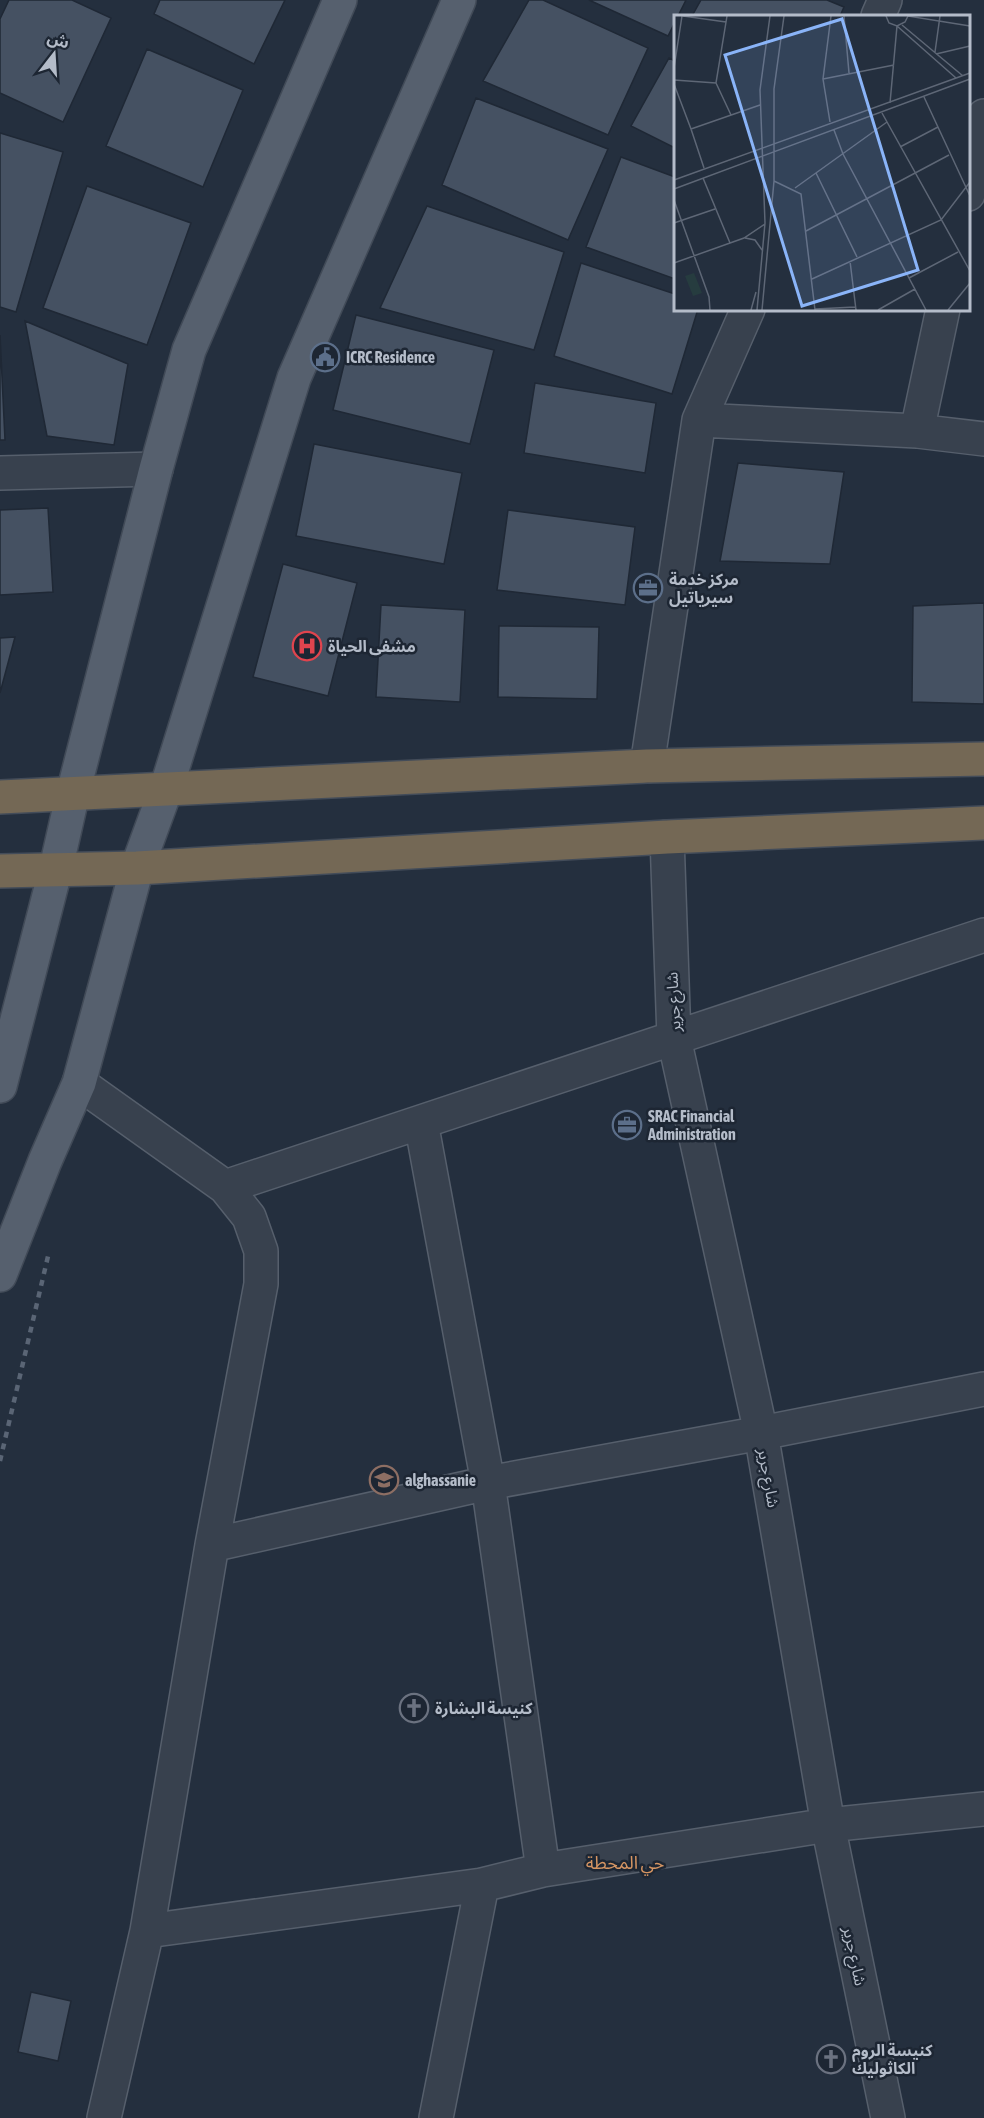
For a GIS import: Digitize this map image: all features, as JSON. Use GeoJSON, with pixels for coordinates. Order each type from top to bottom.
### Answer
{"type":"FeatureCollection","features":[{"type":"Feature","properties":{"kind":"highway"},"geometry":{"type":"LineString","coordinates":[[0,797],[647,766],[984,759]]}},
{"type":"Feature","properties":{"kind":"highway"},"geometry":{"type":"LineString","coordinates":[[0,871],[137,868],[666,837],[984,823]]}},
{"type":"Feature","properties":{"kind":"main road"},"geometry":{"type":"LineString","coordinates":[[0,1086],[156,469],[189,350],[340,0]]}},
{"type":"Feature","properties":{"kind":"main road"},"geometry":{"type":"LineString","coordinates":[[0,1275],[79,1083],[137,868],[166,789],[294,378],[459,0]]}},
{"type":"Feature","properties":{"kind":"street"},"geometry":{"type":"LineString","coordinates":[[878,15],[885,0]]}},
{"type":"Feature","properties":{"kind":"street"},"geometry":{"type":"LineString","coordinates":[[969,189],[984,116]]}},
{"type":"Feature","properties":{"kind":"street"},"geometry":{"type":"LineString","coordinates":[[647,766],[699,420],[748,310]]}},
{"type":"Feature","properties":{"kind":"street"},"geometry":{"type":"LineString","coordinates":[[917,431],[943,310]]}},
{"type":"Feature","properties":{"kind":"street"},"geometry":{"type":"LineString","coordinates":[[699,420],[917,431],[984,439]]}},
{"type":"Feature","properties":{"kind":"street"},"geometry":{"type":"LineString","coordinates":[[0,473],[156,469]]}},
{"type":"Feature","properties":{"kind":"street","name":"شارع جرير"},"geometry":{"type":"LineString","coordinates":[[666,837],[674,1038],[761,1433],[828,1825],[888,2118]]}},
{"type":"Feature","properties":{"kind":"street"},"geometry":{"type":"LineString","coordinates":[[225,1187],[984,935]]}},
{"type":"Feature","properties":{"kind":"street"},"geometry":{"type":"LineString","coordinates":[[79,1083],[225,1187],[249,1217],[261,1251],[261,1284],[212,1545],[147,1931],[104,2118]]}},
{"type":"Feature","properties":{"kind":"street"},"geometry":{"type":"LineString","coordinates":[[421,1122],[488,1482],[543,1870]]}},
{"type":"Feature","properties":{"kind":"street"},"geometry":{"type":"LineString","coordinates":[[212,1545],[488,1482],[761,1433],[984,1389]]}},
{"type":"Feature","properties":{"kind":"street"},"geometry":{"type":"LineString","coordinates":[[147,1931],[482,1885],[543,1870],[828,1825],[984,1809]]}},
{"type":"Feature","properties":{"kind":"street"},"geometry":{"type":"LineString","coordinates":[[436,2118],[482,1885]]}},
{"type":"Feature","properties":{"kind":"building"},"geometry":{"type":"Polygon","coordinates":[[[9,0],[72,0],[111,18],[63,122],[0,93],[0,19],[9,0]]]}},
{"type":"Feature","properties":{"kind":"building"},"geometry":{"type":"Polygon","coordinates":[[[160,0],[285,0],[254,64],[154,14],[160,0]]]}},
{"type":"Feature","properties":{"kind":"building"},"geometry":{"type":"Polygon","coordinates":[[[529,0],[543,0],[648,48],[608,135],[483,81],[529,0]]]}},
{"type":"Feature","properties":{"kind":"building"},"geometry":{"type":"Polygon","coordinates":[[[589,0],[686,0],[678,15],[674,15],[674,24],[668,36],[589,0]]]}},
{"type":"Feature","properties":{"kind":"building"},"geometry":{"type":"Polygon","coordinates":[[[701,0],[827,0],[844,7],[840,15],[693,15],[701,0]]]}},
{"type":"Feature","properties":{"kind":"building"},"geometry":{"type":"Polygon","coordinates":[[[147,49],[243,90],[203,187],[106,146],[147,49]]]}},
{"type":"Feature","properties":{"kind":"building"},"geometry":{"type":"Polygon","coordinates":[[[669,58],[674,60],[674,148],[631,126],[669,58]]]}},
{"type":"Feature","properties":{"kind":"building"},"geometry":{"type":"Polygon","coordinates":[[[476,98],[608,149],[568,240],[442,185],[476,98]]]}},
{"type":"Feature","properties":{"kind":"building"},"geometry":{"type":"Polygon","coordinates":[[[0,133],[63,152],[16,312],[0,307],[0,133]]]}},
{"type":"Feature","properties":{"kind":"building"},"geometry":{"type":"Polygon","coordinates":[[[621,157],[674,177],[674,279],[586,247],[621,157]]]}},
{"type":"Feature","properties":{"kind":"building"},"geometry":{"type":"Polygon","coordinates":[[[87,186],[191,223],[147,345],[43,308],[87,186]]]}},
{"type":"Feature","properties":{"kind":"building"},"geometry":{"type":"Polygon","coordinates":[[[427,206],[564,252],[534,350],[380,308],[427,206]]]}},
{"type":"Feature","properties":{"kind":"building"},"geometry":{"type":"Polygon","coordinates":[[[581,263],[674,294],[674,310],[698,310],[672,394],[554,356],[581,263]]]}},
{"type":"Feature","properties":{"kind":"building"},"geometry":{"type":"Polygon","coordinates":[[[356,315],[494,350],[470,444],[333,410],[356,315]]]}},
{"type":"Feature","properties":{"kind":"building"},"geometry":{"type":"Polygon","coordinates":[[[25,321],[128,364],[114,445],[47,436],[25,321]]]}},
{"type":"Feature","properties":{"kind":"building"},"geometry":{"type":"Polygon","coordinates":[[[0,335],[5,440],[0,440],[0,335]]]}},
{"type":"Feature","properties":{"kind":"building"},"geometry":{"type":"Polygon","coordinates":[[[535,383],[656,403],[645,473],[524,453],[535,383]]]}},
{"type":"Feature","properties":{"kind":"building"},"geometry":{"type":"Polygon","coordinates":[[[314,444],[462,473],[444,564],[296,536],[314,444]]]}},
{"type":"Feature","properties":{"kind":"building"},"geometry":{"type":"Polygon","coordinates":[[[738,463],[844,472],[830,564],[720,561],[738,463]]]}},
{"type":"Feature","properties":{"kind":"building"},"geometry":{"type":"Polygon","coordinates":[[[48,508],[53,592],[0,595],[0,510],[48,508]]]}},
{"type":"Feature","properties":{"kind":"building"},"geometry":{"type":"Polygon","coordinates":[[[508,510],[635,527],[625,605],[497,590],[508,510]]]}},
{"type":"Feature","properties":{"kind":"building"},"geometry":{"type":"Polygon","coordinates":[[[283,564],[357,583],[328,696],[253,677],[283,564]]]}},
{"type":"Feature","properties":{"kind":"building"},"geometry":{"type":"Polygon","coordinates":[[[984,603],[984,704],[912,702],[913,606],[984,603]]]}},
{"type":"Feature","properties":{"kind":"building"},"geometry":{"type":"Polygon","coordinates":[[[381,605],[465,610],[460,702],[376,697],[381,605]]]}},
{"type":"Feature","properties":{"kind":"building"},"geometry":{"type":"Polygon","coordinates":[[[499,626],[599,627],[597,699],[498,697],[499,626]]]}},
{"type":"Feature","properties":{"kind":"building"},"geometry":{"type":"Polygon","coordinates":[[[15,637],[0,693],[0,638],[15,637]]]}},
{"type":"Feature","properties":{"kind":"building"},"geometry":{"type":"Polygon","coordinates":[[[31,1992],[71,2001],[58,2061],[18,2052],[31,1992]]]}},
{"type":"Feature","properties":{"kind":"railway"},"geometry":{"type":"LineString","coordinates":[[0,1461],[49,1252]]}},
{"type":"Feature","properties":{"kind":"place","name":"ICRC Residence"},"geometry":{"type":"Point","coordinates":[325,357]}},
{"type":"Feature","properties":{"kind":"place","name":"مركز خدمة سيرياتيل"},"geometry":{"type":"Point","coordinates":[648,588]}},
{"type":"Feature","properties":{"kind":"place","name":"مشفى الحياة"},"geometry":{"type":"Point","coordinates":[307,646]}},
{"type":"Feature","properties":{"kind":"place","name":"SRAC Financial Administration"},"geometry":{"type":"Point","coordinates":[627,1125]}},
{"type":"Feature","properties":{"kind":"place","name":"alghassanie"},"geometry":{"type":"Point","coordinates":[384,1480]}},
{"type":"Feature","properties":{"kind":"place","name":"كنيسة البشارة"},"geometry":{"type":"Point","coordinates":[414,1708]}},
{"type":"Feature","properties":{"kind":"place","name":"كنيسة الروم الكاثوليك"},"geometry":{"type":"Point","coordinates":[831,2059]}},
{"type":"Feature","properties":{"kind":"district","name":"حي المحطة"},"geometry":{"type":"Point","coordinates":[625,1863]}}]}
